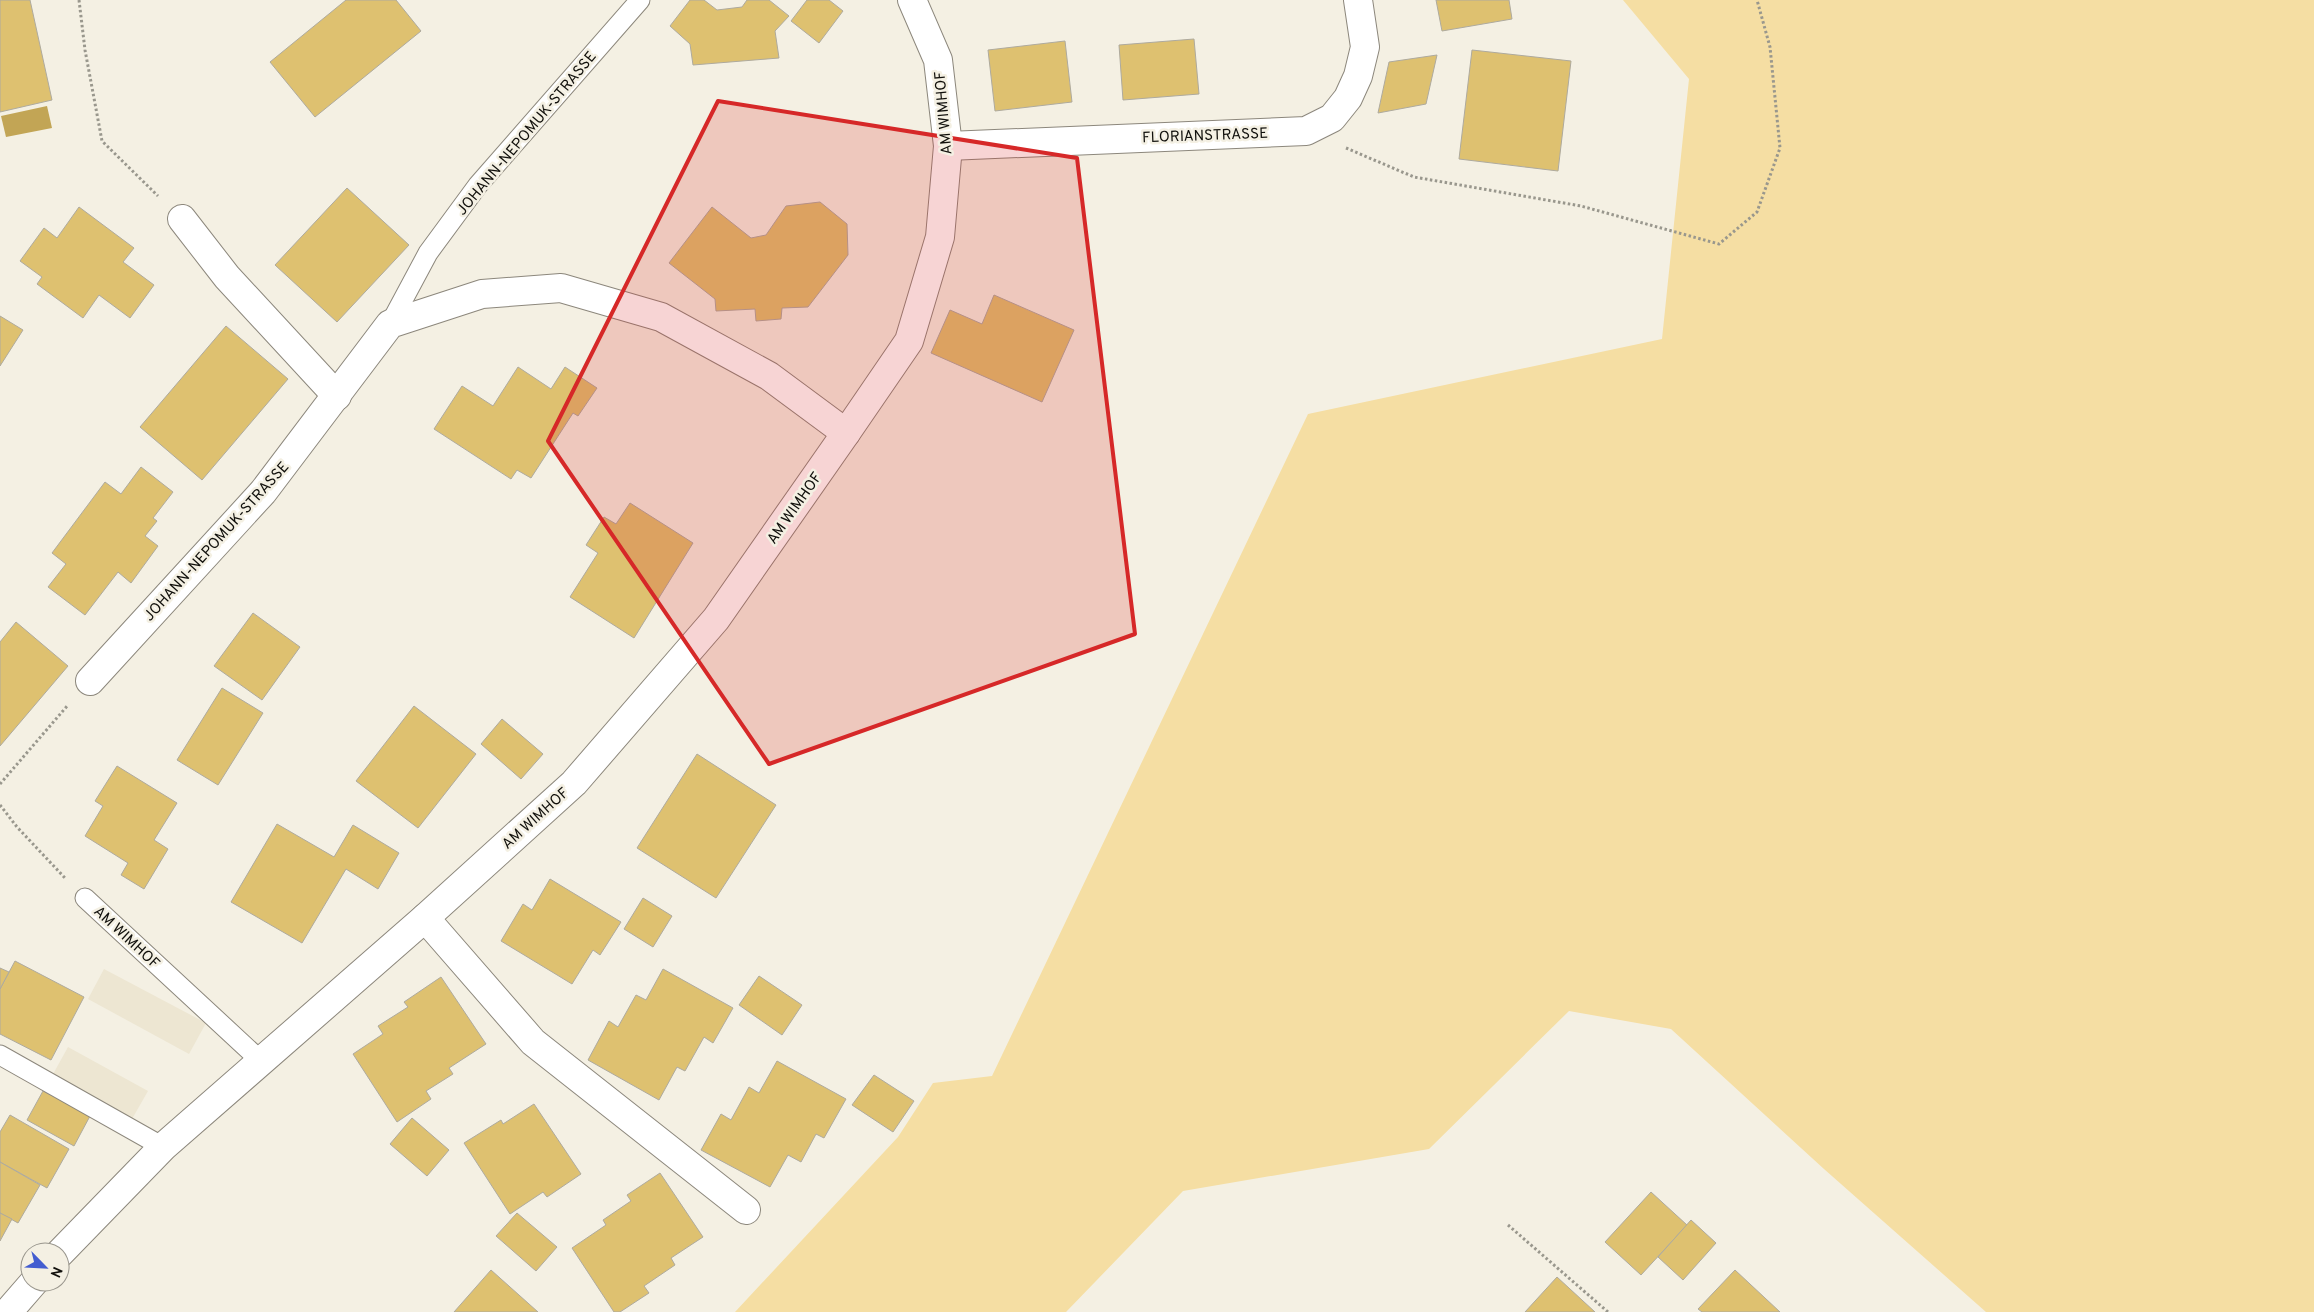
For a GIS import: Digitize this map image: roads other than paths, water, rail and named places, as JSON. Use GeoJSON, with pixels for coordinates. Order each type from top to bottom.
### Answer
{"type":"FeatureCollection","features":[{"type":"Feature","properties":{"kind":"street","name":"AM WIMHOF"},"geometry":{"type":"LineString","coordinates":[[70,1243],[163,1146],[262,1062],[574,783],[716,619],[909,341],[940,238],[948,146],[938,60],[912,0]]}},
{"type":"Feature","properties":{"kind":"street","name":"FLORIANSTRASSE"},"geometry":{"type":"LineString","coordinates":[[948,146],[1306,131],[1332,118],[1348,98],[1358,76],[1365,47],[1358,0]]}},
{"type":"Feature","properties":{"kind":"street"},"geometry":{"type":"LineString","coordinates":[[182,219],[227,277],[337,396]]}},
{"type":"Feature","properties":{"kind":"street"},"geometry":{"type":"LineString","coordinates":[[390,324],[482,294],[561,288],[662,317],[769,376],[846,433]]}},
{"type":"Feature","properties":{"kind":"street","name":"JOHANN-NEPOMUK-STRASSE"},"geometry":{"type":"LineString","coordinates":[[90,681],[263,492],[390,324]]}},
{"type":"Feature","properties":{"kind":"street"},"geometry":{"type":"LineString","coordinates":[[425,918],[533,1042],[746,1210]]}},
{"type":"Feature","properties":{"kind":"street"},"geometry":{"type":"LineString","coordinates":[[8,1312],[25,1292]]}},
{"type":"Feature","properties":{"kind":"lane","name":"JOHANN-NEPOMUK-STRASSE"},"geometry":{"type":"LineString","coordinates":[[390,324],[428,253],[478,185],[640,0]]}},
{"type":"Feature","properties":{"kind":"lane","name":"AM WIMHOF"},"geometry":{"type":"LineString","coordinates":[[85,898],[262,1062]]}},
{"type":"Feature","properties":{"kind":"lane"},"geometry":{"type":"LineString","coordinates":[[0,1055],[163,1146]]}}]}
